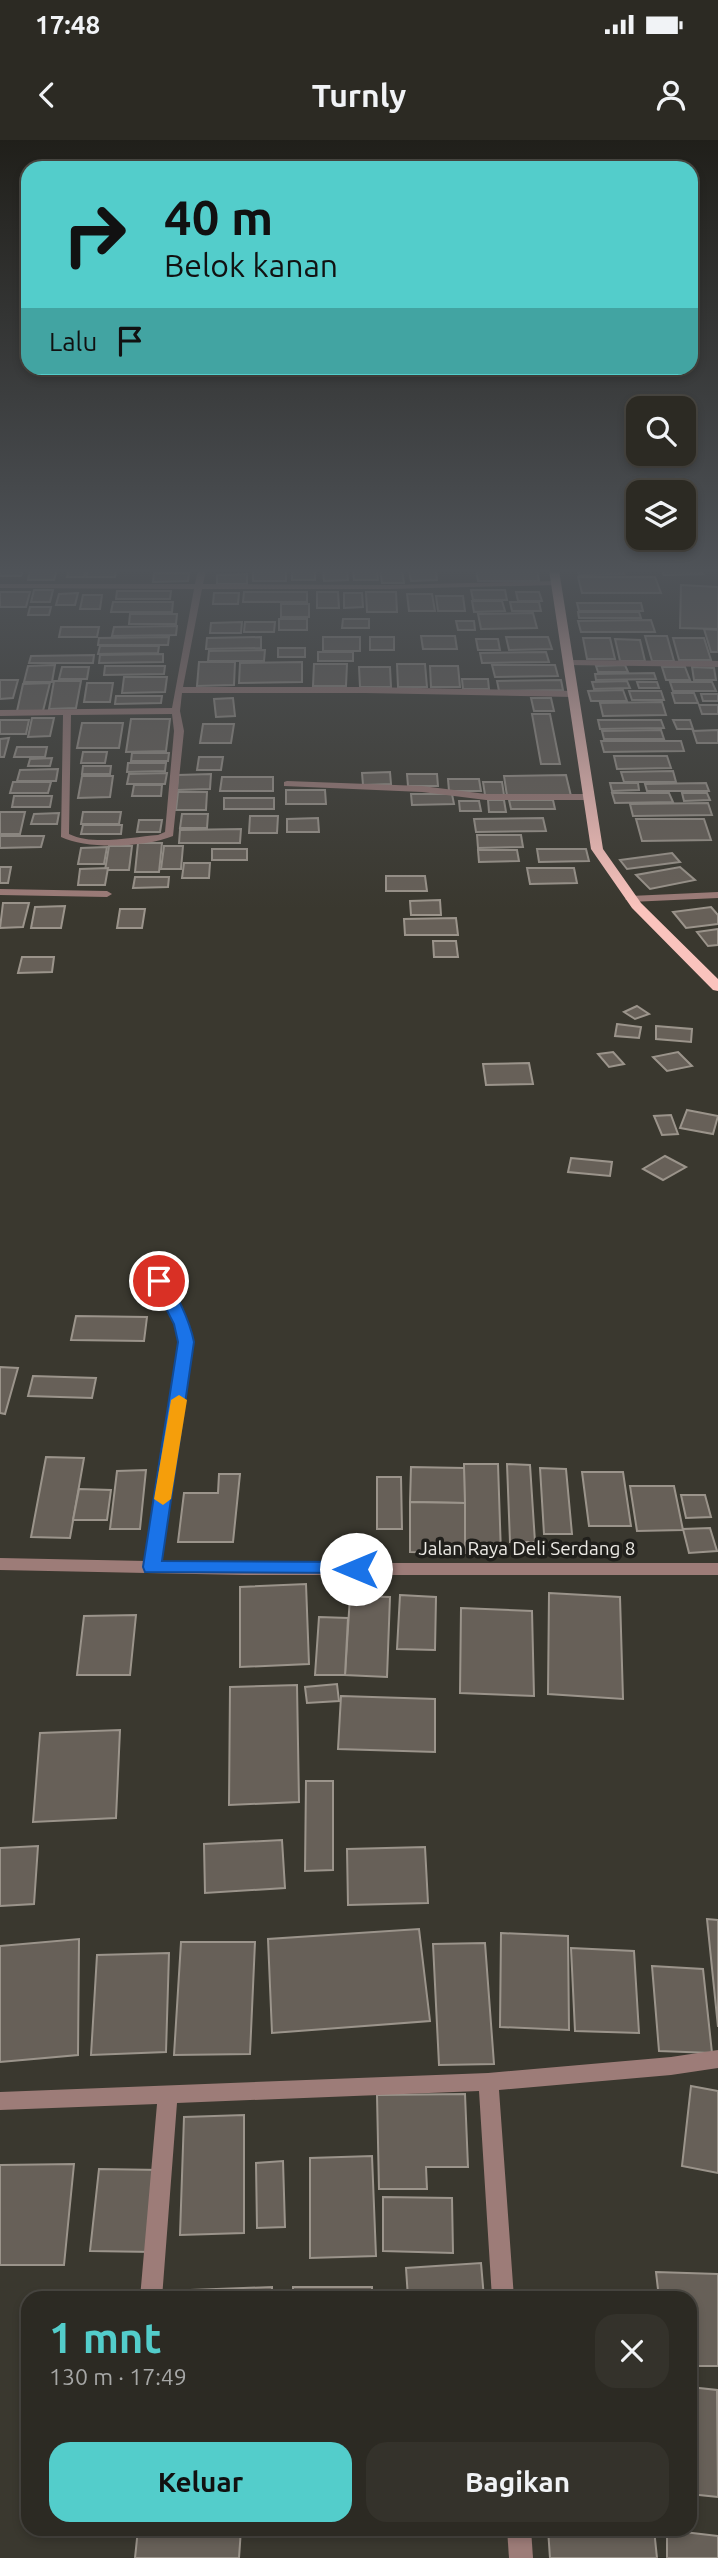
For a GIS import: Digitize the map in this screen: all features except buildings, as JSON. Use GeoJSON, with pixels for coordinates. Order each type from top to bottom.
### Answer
{"type":"FeatureCollection","features":[{"type":"Feature","properties":{"kind":"main road"},"geometry":{"type":"LineString","coordinates":[[572,683],[597,849],[630,899],[718,987]]}},
{"type":"Feature","properties":{"kind":"street"},"geometry":{"type":"LineString","coordinates":[[68,714],[64,835],[83,840],[160,838],[170,834],[179,731],[176,711],[179,683]]}},
{"type":"Feature","properties":{"kind":"street"},"geometry":{"type":"LineString","coordinates":[[178,690],[573,694]]}},
{"type":"Feature","properties":{"kind":"street"},"geometry":{"type":"LineString","coordinates":[[0,713],[176,711]]}},
{"type":"Feature","properties":{"kind":"street"},"geometry":{"type":"LineString","coordinates":[[287,784],[422,789],[486,797],[589,797]]}},
{"type":"Feature","properties":{"kind":"street"},"geometry":{"type":"LineString","coordinates":[[0,892],[107,894]]}},
{"type":"Feature","properties":{"kind":"street"},"geometry":{"type":"LineString","coordinates":[[630,899],[718,895]]}},
{"type":"Feature","properties":{"kind":"street"},"geometry":{"type":"LineString","coordinates":[[152,1567],[186,1342],[182,1324],[159,1281]]}},
{"type":"Feature","properties":{"kind":"street","name":"Jalan Raya Deli Serdang 8"},"geometry":{"type":"LineString","coordinates":[[0,1564],[718,1569]]}},
{"type":"Feature","properties":{"kind":"street"},"geometry":{"type":"LineString","coordinates":[[0,2101],[488,2082],[671,2066],[718,2059]]}},
{"type":"Feature","properties":{"kind":"street"},"geometry":{"type":"LineString","coordinates":[[488,2082],[503,2291]]}},
{"type":"Feature","properties":{"kind":"street"},"geometry":{"type":"LineString","coordinates":[[152,2291],[168,2094]]}},
{"type":"Feature","properties":{"kind":"street"},"geometry":{"type":"LineString","coordinates":[[519,2536],[521,2558]]}},
{"type":"Feature","properties":{"kind":"slow traffic"},"geometry":{"type":"LineString","coordinates":[[163,1499],[179,1400]]}},
{"type":"Feature","properties":{"kind":"route"},"geometry":{"type":"LineString","coordinates":[[159,1281],[182,1324],[186,1342],[183,1377],[152,1567],[356,1569]]}}]}
